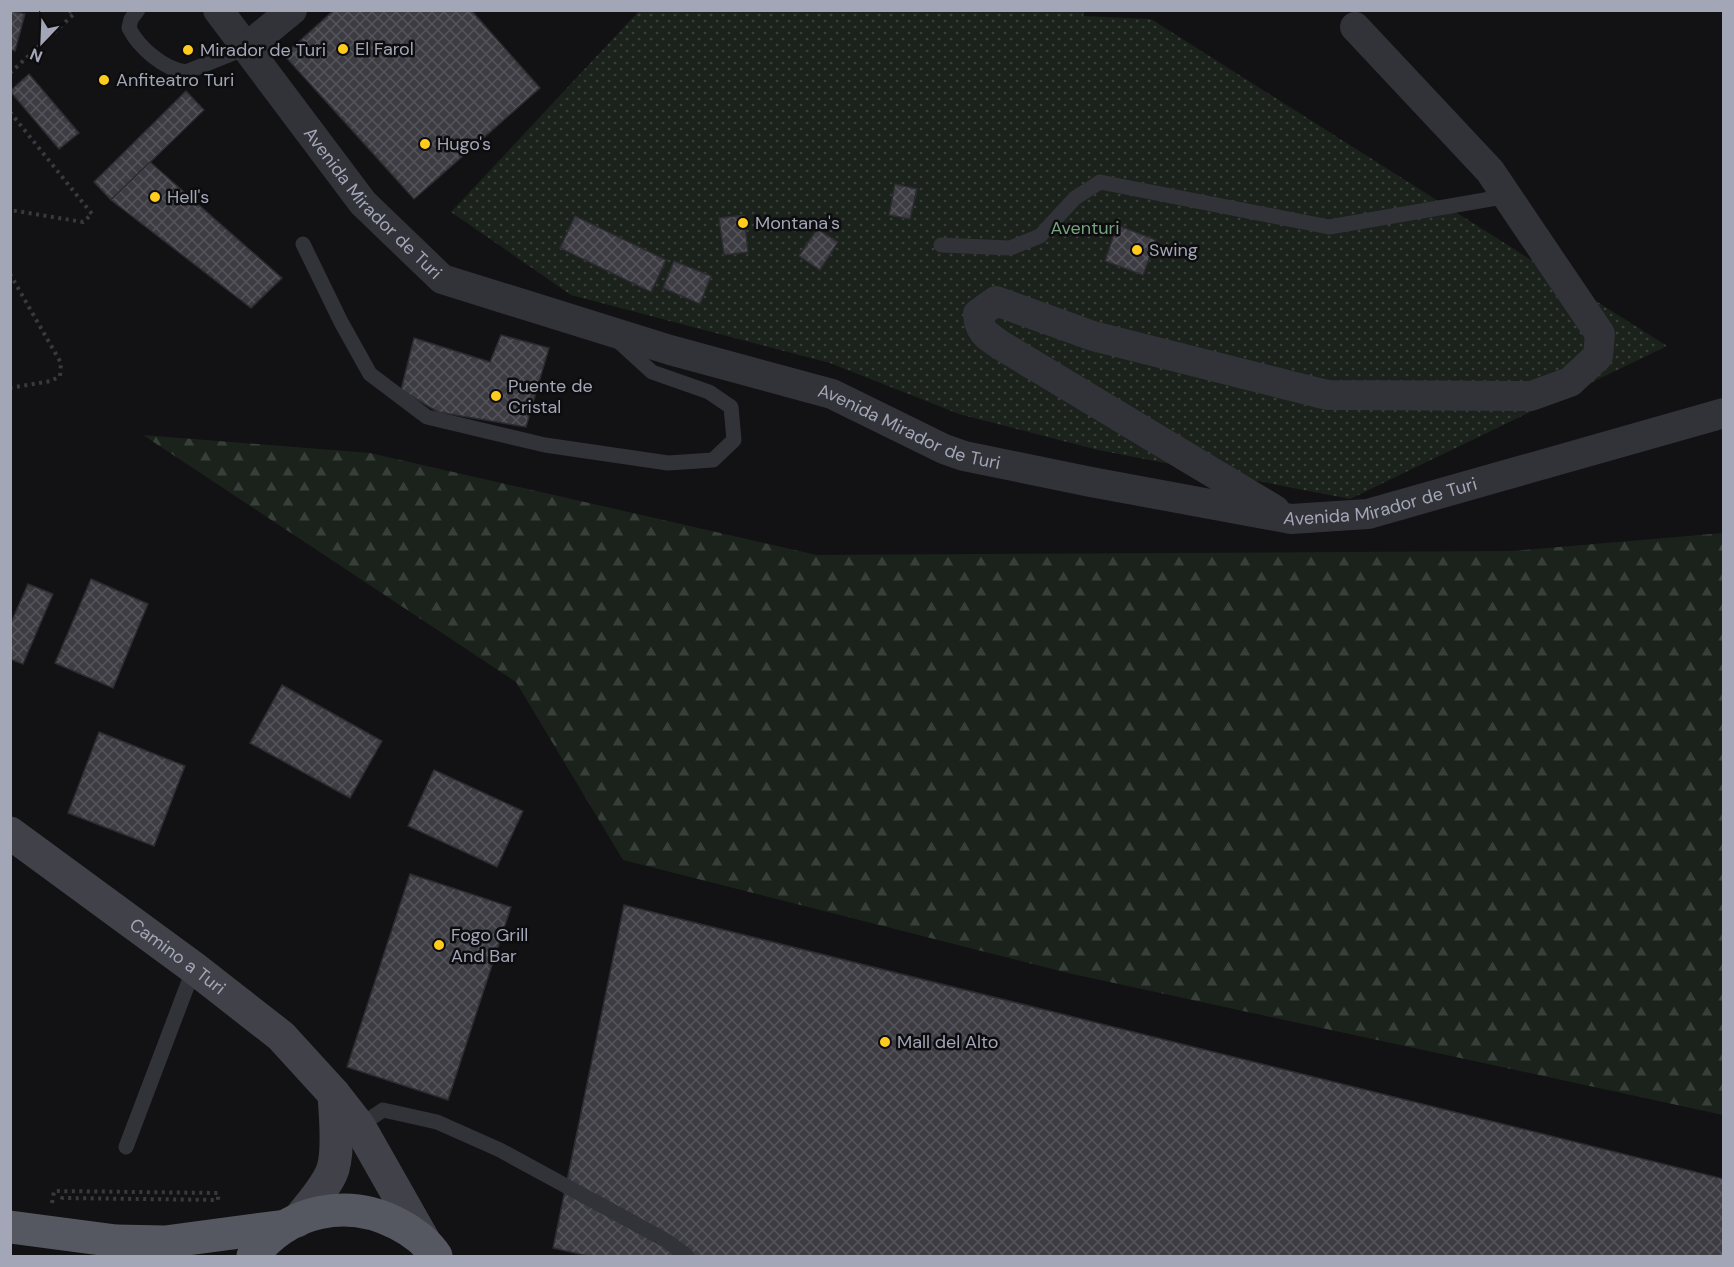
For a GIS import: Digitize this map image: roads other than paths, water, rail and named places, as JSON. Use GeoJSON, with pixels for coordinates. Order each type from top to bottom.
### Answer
{"type":"FeatureCollection","features":[{"type":"Feature","properties":{"kind":"highway"},"geometry":{"type":"LineString","coordinates":[[10,1227],[116,1241],[165,1242],[291,1223],[316,1213],[349,1209],[381,1215],[410,1230],[434,1253]]}},
{"type":"Feature","properties":{"kind":"highway"},"geometry":{"type":"LineString","coordinates":[[254,1257],[264,1243],[291,1223]]}},
{"type":"Feature","properties":{"kind":"main road","name":"Camino a Turi"},"geometry":{"type":"LineString","coordinates":[[10,833],[194,968],[281,1036],[359,1125],[434,1253]]}},
{"type":"Feature","properties":{"kind":"main road"},"geometry":{"type":"LineString","coordinates":[[291,1223],[316,1198],[332,1173],[337,1134],[334,1094]]}},
{"type":"Feature","properties":{"kind":"street","name":"Avenida Mirador de Turi"},"geometry":{"type":"LineString","coordinates":[[218,10],[363,203],[442,279],[670,350],[832,394],[944,449],[964,456],[1291,519],[1368,514],[1724,413]]}},
{"type":"Feature","properties":{"kind":"street"},"geometry":{"type":"LineString","coordinates":[[246,48],[292,10]]}},
{"type":"Feature","properties":{"kind":"street"},"geometry":{"type":"LineString","coordinates":[[1291,519],[1002,346],[979,326],[978,314],[996,301],[1093,336],[1328,395],[1531,396],[1570,382],[1598,356],[1600,334],[1490,171],[1354,27]]}},
{"type":"Feature","properties":{"kind":"lane"},"geometry":{"type":"LineString","coordinates":[[138,10],[131,19],[129,28],[133,36],[158,60],[178,71],[186,72],[246,48]]}},
{"type":"Feature","properties":{"kind":"lane"},"geometry":{"type":"LineString","coordinates":[[941,245],[1010,248],[1040,236],[1075,198],[1100,182],[1329,227],[1508,196]]}},
{"type":"Feature","properties":{"kind":"lane"},"geometry":{"type":"LineString","coordinates":[[303,244],[340,322],[370,374],[427,417],[545,445],[668,463],[713,460],[734,440],[731,407],[709,392],[652,372],[607,330]]}},
{"type":"Feature","properties":{"kind":"lane"},"geometry":{"type":"LineString","coordinates":[[126,1147],[194,968]]}},
{"type":"Feature","properties":{"kind":"lane"},"geometry":{"type":"LineString","coordinates":[[359,1125],[383,1110],[437,1122],[500,1150],[667,1241],[687,1257]]}},
{"type":"Feature","properties":{"kind":"place","name":"El Farol"},"geometry":{"type":"Point","coordinates":[343,49]}},
{"type":"Feature","properties":{"kind":"place","name":"Mirador de Turi"},"geometry":{"type":"Point","coordinates":[188,50]}},
{"type":"Feature","properties":{"kind":"place","name":"Anfiteatro Turi"},"geometry":{"type":"Point","coordinates":[104,80]}},
{"type":"Feature","properties":{"kind":"place","name":"Hugo's"},"geometry":{"type":"Point","coordinates":[425,144]}},
{"type":"Feature","properties":{"kind":"place","name":"Hell's"},"geometry":{"type":"Point","coordinates":[155,197]}},
{"type":"Feature","properties":{"kind":"place","name":"Montana's"},"geometry":{"type":"Point","coordinates":[743,223]}},
{"type":"Feature","properties":{"kind":"place","name":"Swing"},"geometry":{"type":"Point","coordinates":[1137,250]}},
{"type":"Feature","properties":{"kind":"place","name":"Puente de Cristal"},"geometry":{"type":"Point","coordinates":[496,396]}},
{"type":"Feature","properties":{"kind":"place","name":"Fogo Grill And Bar"},"geometry":{"type":"Point","coordinates":[439,945]}},
{"type":"Feature","properties":{"kind":"place","name":"Mall del Alto"},"geometry":{"type":"Point","coordinates":[885,1042]}},
{"type":"Feature","properties":{"kind":"park label","name":"Aventuri"},"geometry":{"type":"Point","coordinates":[1085,228]}}]}
